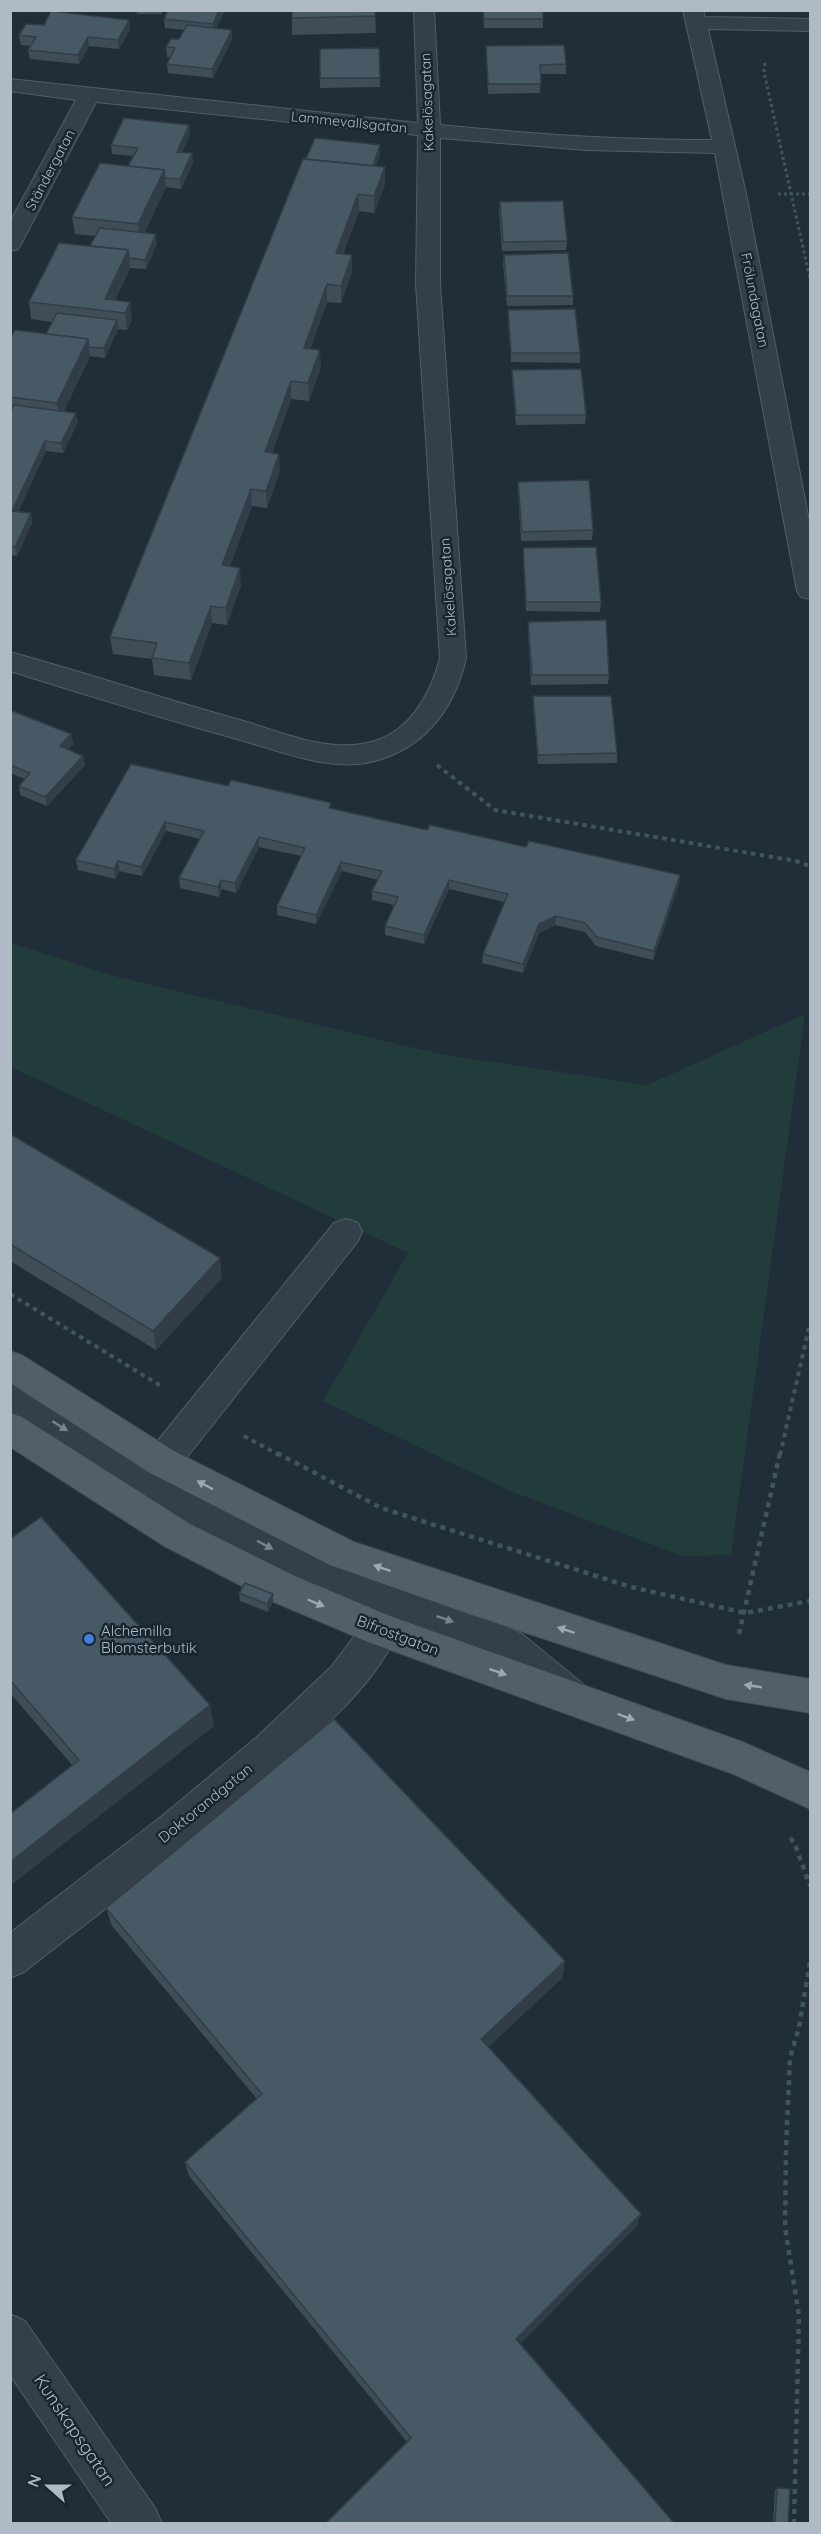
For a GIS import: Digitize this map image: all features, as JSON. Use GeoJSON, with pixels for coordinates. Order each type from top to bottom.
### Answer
{"type":"FeatureCollection","features":[{"type":"Feature","properties":{"kind":"main road","name":"Bifrostgatan"},"geometry":{"type":"LineString","coordinates":[[10,1365],[146,1482],[177,1535],[282,1588],[381,1630],[743,1760],[810,1791]]}},
{"type":"Feature","properties":{"kind":"main road","name":"Bifrostgatan"},"geometry":{"type":"LineString","coordinates":[[10,1428],[146,1482],[469,1598],[716,1679],[810,1696]]}},
{"type":"Feature","properties":{"kind":"street","name":"Kakelösagatan"},"geometry":{"type":"LineString","coordinates":[[10,662],[165,710],[337,754],[366,754],[403,739],[438,704],[449,682],[453,658],[428,284],[429,130],[424,10]]}},
{"type":"Feature","properties":{"kind":"street"},"geometry":{"type":"LineString","coordinates":[[694,17],[810,25]]}},
{"type":"Feature","properties":{"kind":"street","name":"Frölundagatan"},"geometry":{"type":"LineString","coordinates":[[694,17],[724,146],[810,591]]}},
{"type":"Feature","properties":{"kind":"street","name":"Lammevallsgatan"},"geometry":{"type":"LineString","coordinates":[[10,85],[88,96],[429,130],[608,144],[672,147],[724,146]]}},
{"type":"Feature","properties":{"kind":"street","name":"Ständergatan"},"geometry":{"type":"LineString","coordinates":[[10,244],[88,96]]}},
{"type":"Feature","properties":{"kind":"street"},"geometry":{"type":"LineString","coordinates":[[146,1482],[346,1232]]}},
{"type":"Feature","properties":{"kind":"street"},"geometry":{"type":"LineString","coordinates":[[10,1395],[146,1482],[277,1552],[374,1594],[464,1626],[509,1646],[571,1697]]}},
{"type":"Feature","properties":{"kind":"street","name":"Doktorandgatan"},"geometry":{"type":"LineString","coordinates":[[10,1958],[236,1779],[311,1713],[369,1651],[381,1630]]}},
{"type":"Feature","properties":{"kind":"street","name":"Kunskapsgatan"},"geometry":{"type":"LineString","coordinates":[[10,2336],[140,2523]]}},
{"type":"Feature","properties":{"kind":"path"},"geometry":{"type":"LineString","coordinates":[[765,22],[767,36],[764,72],[810,279]]}},
{"type":"Feature","properties":{"kind":"path"},"geometry":{"type":"LineString","coordinates":[[403,739],[495,810],[810,866]]}},
{"type":"Feature","properties":{"kind":"path"},"geometry":{"type":"LineString","coordinates":[[10,1294],[259,1445],[381,1508],[632,1587],[745,1613],[810,1600]]}},
{"type":"Feature","properties":{"kind":"path"},"geometry":{"type":"LineString","coordinates":[[745,1613],[810,1323]]}},
{"type":"Feature","properties":{"kind":"path"},"geometry":{"type":"LineString","coordinates":[[794,2523],[799,2316],[785,2227],[786,2148],[790,2058],[799,2027],[810,1962]]}},
{"type":"Feature","properties":{"kind":"green space"},"geometry":{"type":"Polygon","coordinates":[[[11,943],[114,976],[440,1054],[647,1085],[805,1014],[731,1555],[682,1556],[508,1490],[323,1401],[408,1253],[11,1067],[11,943]]]}},
{"type":"Feature","properties":{"kind":"building"},"geometry":{"type":"Polygon","coordinates":[[[168,10],[219,10],[213,24],[164,19],[168,10]]]}},
{"type":"Feature","properties":{"kind":"building"},"geometry":{"type":"Polygon","coordinates":[[[292,10],[375,10],[375,16],[292,18],[292,10]]]}},
{"type":"Feature","properties":{"kind":"building"},"geometry":{"type":"Polygon","coordinates":[[[483,10],[543,10],[543,19],[484,19],[483,10]]]}},
{"type":"Feature","properties":{"kind":"building"},"geometry":{"type":"Polygon","coordinates":[[[51,11],[129,20],[118,40],[88,37],[78,55],[28,50],[36,37],[19,35],[26,24],[44,25],[51,11]]]}},
{"type":"Feature","properties":{"kind":"building"},"geometry":{"type":"Polygon","coordinates":[[[187,25],[232,30],[212,69],[167,64],[175,48],[166,47],[171,39],[179,39],[187,25]]]}},
{"type":"Feature","properties":{"kind":"building"},"geometry":{"type":"Polygon","coordinates":[[[564,45],[566,64],[540,65],[541,84],[488,84],[486,46],[564,45]]]}},
{"type":"Feature","properties":{"kind":"building"},"geometry":{"type":"Polygon","coordinates":[[[379,48],[380,78],[320,78],[320,49],[379,48]]]}},
{"type":"Feature","properties":{"kind":"building"},"geometry":{"type":"Polygon","coordinates":[[[124,118],[189,125],[177,152],[192,153],[180,179],[165,178],[164,170],[128,166],[138,148],[111,145],[124,118]]]}},
{"type":"Feature","properties":{"kind":"building"},"geometry":{"type":"Polygon","coordinates":[[[315,138],[380,145],[373,166],[306,159],[315,138]]]}},
{"type":"Feature","properties":{"kind":"building"},"geometry":{"type":"Polygon","coordinates":[[[303,159],[385,167],[374,196],[358,194],[336,253],[352,255],[341,286],[327,284],[304,348],[320,350],[308,383],[291,381],[265,452],[279,454],[266,491],[251,489],[222,565],[240,568],[226,608],[211,606],[189,663],[152,658],[157,643],[110,637],[303,159]]]}},
{"type":"Feature","properties":{"kind":"building"},"geometry":{"type":"Polygon","coordinates":[[[100,163],[164,170],[138,224],[72,217],[100,163]]]}},
{"type":"Feature","properties":{"kind":"building"},"geometry":{"type":"Polygon","coordinates":[[[563,201],[567,241],[503,242],[500,202],[563,201]]]}},
{"type":"Feature","properties":{"kind":"building"},"geometry":{"type":"Polygon","coordinates":[[[100,228],[156,234],[145,260],[129,258],[128,250],[90,246],[100,228]]]}},
{"type":"Feature","properties":{"kind":"building"},"geometry":{"type":"Polygon","coordinates":[[[59,243],[128,250],[105,299],[130,302],[125,313],[29,302],[59,243]]]}},
{"type":"Feature","properties":{"kind":"building"},"geometry":{"type":"Polygon","coordinates":[[[568,253],[573,296],[507,296],[504,255],[568,253]]]}},
{"type":"Feature","properties":{"kind":"building"},"geometry":{"type":"Polygon","coordinates":[[[575,309],[580,353],[511,353],[508,310],[575,309]]]}},
{"type":"Feature","properties":{"kind":"building"},"geometry":{"type":"Polygon","coordinates":[[[57,313],[117,320],[104,348],[89,347],[88,339],[46,334],[57,313]]]}},
{"type":"Feature","properties":{"kind":"building"},"geometry":{"type":"Polygon","coordinates":[[[15,330],[88,339],[57,403],[10,397],[10,339],[15,330]]]}},
{"type":"Feature","properties":{"kind":"building"},"geometry":{"type":"Polygon","coordinates":[[[581,369],[586,415],[516,415],[512,370],[581,369]]]}},
{"type":"Feature","properties":{"kind":"building"},"geometry":{"type":"Polygon","coordinates":[[[14,405],[76,413],[61,443],[45,441],[12,511],[31,513],[15,547],[10,546],[10,413],[14,405]]]}},
{"type":"Feature","properties":{"kind":"building"},"geometry":{"type":"Polygon","coordinates":[[[589,480],[593,530],[522,532],[518,482],[589,480]]]}},
{"type":"Feature","properties":{"kind":"building"},"geometry":{"type":"Polygon","coordinates":[[[596,547],[601,602],[526,602],[523,548],[596,547]]]}},
{"type":"Feature","properties":{"kind":"building"},"geometry":{"type":"Polygon","coordinates":[[[606,620],[609,675],[532,675],[528,622],[606,620]]]}},
{"type":"Feature","properties":{"kind":"building"},"geometry":{"type":"Polygon","coordinates":[[[533,696],[611,696],[617,753],[538,755],[533,696]]]}},
{"type":"Feature","properties":{"kind":"building"},"geometry":{"type":"Polygon","coordinates":[[[10,710],[71,734],[60,746],[83,756],[45,797],[19,786],[30,773],[10,765],[10,710]]]}},
{"type":"Feature","properties":{"kind":"building"},"geometry":{"type":"Polygon","coordinates":[[[131,764],[228,786],[231,780],[331,803],[329,808],[427,830],[430,825],[526,847],[529,841],[680,875],[654,951],[597,937],[585,923],[556,916],[539,924],[523,964],[483,954],[508,894],[449,880],[424,935],[385,926],[398,897],[372,891],[382,871],[341,862],[316,915],[277,906],[305,848],[259,837],[235,883],[221,880],[218,887],[179,878],[204,831],[165,822],[141,867],[118,861],[114,869],[76,860],[131,764]]]}},
{"type":"Feature","properties":{"kind":"building"},"geometry":{"type":"Polygon","coordinates":[[[10,1134],[220,1258],[153,1331],[10,1244],[10,1134]]]}},
{"type":"Feature","properties":{"kind":"building"},"geometry":{"type":"Polygon","coordinates":[[[41,1517],[210,1705],[10,1862],[10,1814],[79,1760],[10,1680],[10,1539],[41,1517]]]}},
{"type":"Feature","properties":{"kind":"building"},"geometry":{"type":"Polygon","coordinates":[[[245,1583],[273,1594],[267,1604],[239,1593],[245,1583]]]}},
{"type":"Feature","properties":{"kind":"building"},"geometry":{"type":"Polygon","coordinates":[[[334,1719],[565,1961],[481,2039],[641,2214],[516,2339],[674,2523],[326,2523],[411,2438],[185,2162],[262,2094],[106,1908],[334,1719]]]}},
{"type":"Feature","properties":{"kind":"building"},"geometry":{"type":"Polygon","coordinates":[[[777,2488],[790,2489],[788,2523],[775,2523],[777,2488]]]}},
{"type":"Feature","properties":{"kind":"place","name":"Alchemilla Blomsterbutik"},"geometry":{"type":"Point","coordinates":[89,1639]}}]}
